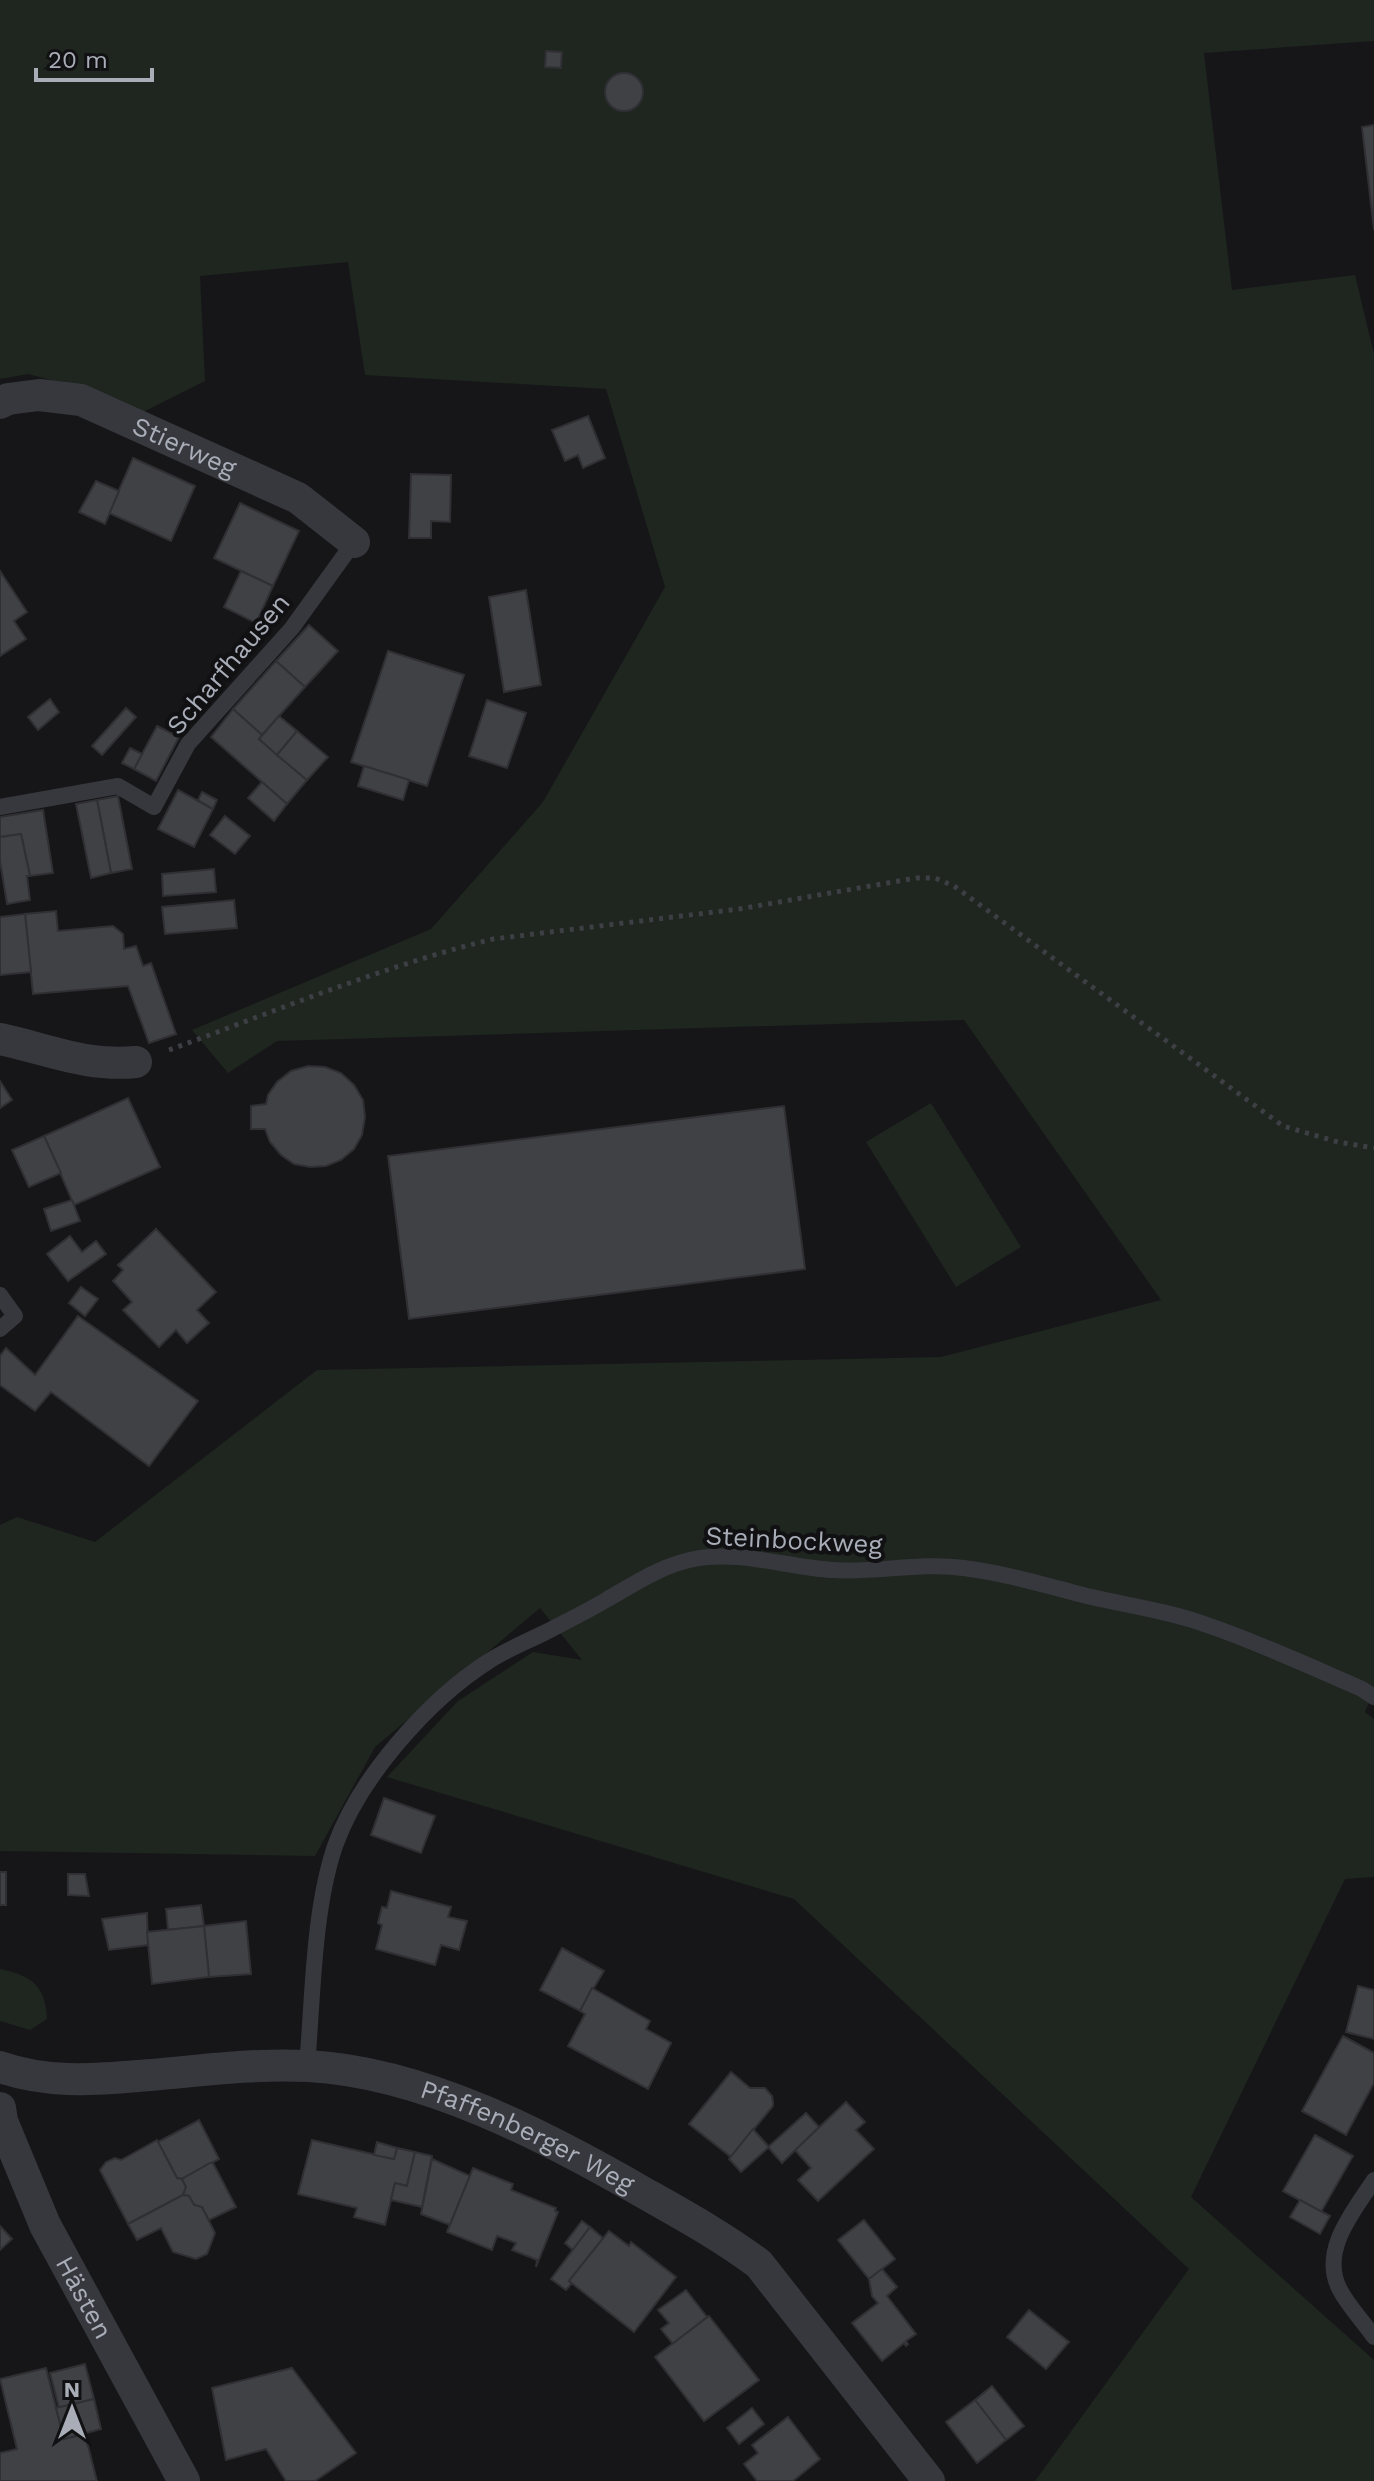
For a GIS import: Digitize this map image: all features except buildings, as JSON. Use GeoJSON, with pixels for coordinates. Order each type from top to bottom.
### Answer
{"type":"FeatureCollection","features":[{"type":"Feature","properties":{"kind":"street","name":"Stierweg"},"geometry":{"type":"LineString","coordinates":[[0,403],[39,395],[81,400],[298,498],[354,542]]}},
{"type":"Feature","properties":{"kind":"street"},"geometry":{"type":"LineString","coordinates":[[0,1039],[90,1062],[136,1062]]}},
{"type":"Feature","properties":{"kind":"street","name":"Pfaffenberger Weg"},"geometry":{"type":"LineString","coordinates":[[0,2067],[48,2079],[83,2080],[307,2066],[369,2075],[491,2115],[586,2160],[728,2241],[759,2264],[929,2481]]}},
{"type":"Feature","properties":{"kind":"street","name":"Hästen"},"geometry":{"type":"LineString","coordinates":[[0,2108],[2,2121],[45,2225],[184,2481]]}},
{"type":"Feature","properties":{"kind":"lane","name":"Scharfhausen"},"geometry":{"type":"LineString","coordinates":[[0,807],[118,786],[154,807],[188,744],[292,628],[354,542]]}},
{"type":"Feature","properties":{"kind":"lane"},"geometry":{"type":"LineString","coordinates":[[0,1295],[15,1316],[0,1329]]}},
{"type":"Feature","properties":{"kind":"lane","name":"Steinbockweg"},"geometry":{"type":"LineString","coordinates":[[307,2066],[320,1912],[326,1878],[336,1843],[376,1771],[430,1707],[486,1663],[580,1616],[666,1567],[693,1559],[728,1557],[850,1571],[959,1567],[997,1573],[1103,1600],[1168,1612],[1210,1625],[1362,1689],[1374,1697]]}},
{"type":"Feature","properties":{"kind":"lane"},"geometry":{"type":"LineString","coordinates":[[1374,2180],[1340,2234],[1334,2260],[1341,2292],[1374,2337]]}},
{"type":"Feature","properties":{"kind":"path"},"geometry":{"type":"LineString","coordinates":[[136,1062],[344,986],[493,939],[727,911],[893,881],[935,878],[954,886],[1283,1126],[1338,1142],[1374,1148]]}},
{"type":"Feature","properties":{"kind":"shaded area"},"geometry":{"type":"Polygon","coordinates":[[[0,0],[1374,0],[1374,41],[1204,53],[1232,290],[1355,275],[1374,354],[1374,1690],[1365,1712],[1374,1719],[1374,1877],[1345,1879],[1191,2197],[1374,2360],[1374,2481],[1035,2481],[1189,2269],[794,1899],[387,1777],[458,1701],[533,1652],[582,1660],[540,1608],[375,1747],[315,1856],[0,1851],[0,1525],[17,1517],[95,1542],[317,1370],[941,1357],[1161,1300],[964,1020],[277,1041],[228,1073],[192,1030],[431,929],[543,802],[665,587],[606,389],[365,375],[348,262],[200,276],[205,381],[141,413],[77,387],[28,374],[0,379],[0,0]]]}},
{"type":"Feature","properties":{"kind":"shaded area"},"geometry":{"type":"Polygon","coordinates":[[[931,1103],[1021,1247],[956,1287],[866,1142],[931,1103]]]}},
{"type":"Feature","properties":{"kind":"shaded area"},"geometry":{"type":"Polygon","coordinates":[[[0,1969],[21,1975],[35,1984],[43,1998],[47,2019],[30,2030],[0,2021],[0,1969]]]}}]}
